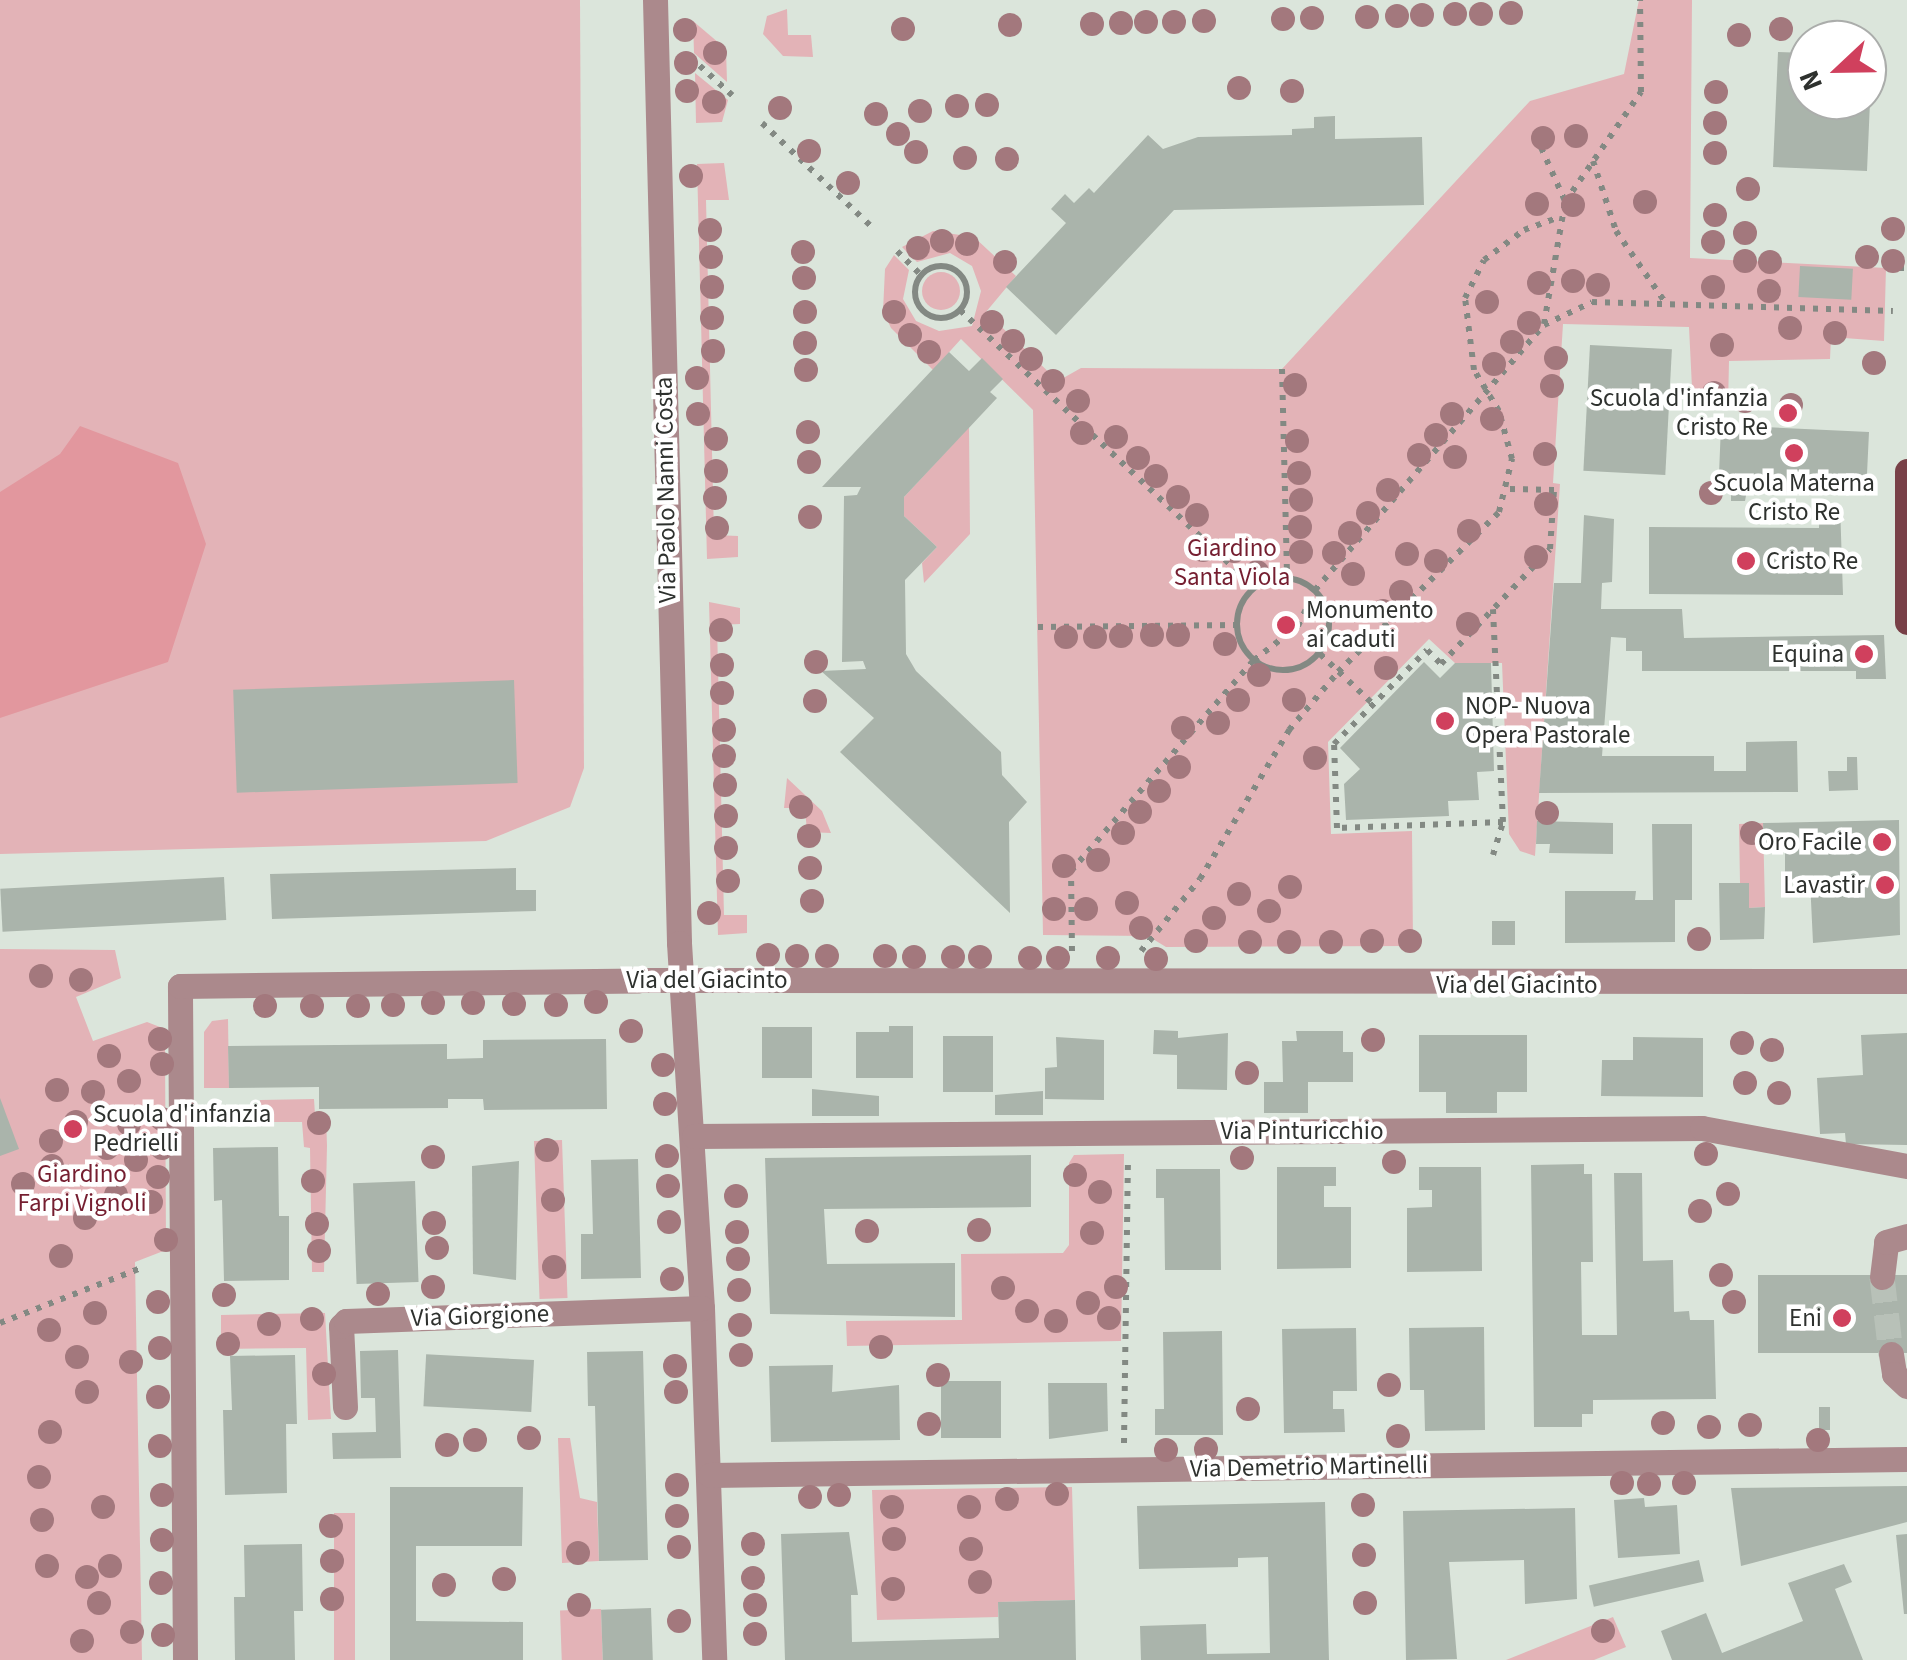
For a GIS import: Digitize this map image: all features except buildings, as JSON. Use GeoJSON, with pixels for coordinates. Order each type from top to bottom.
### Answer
{"type":"FeatureCollection","features":[{"type":"Feature","properties":{"kind":"main road"},"geometry":{"type":"LineString","coordinates":[[1907,471],[1907,622]]}},
{"type":"Feature","properties":{"kind":"street","name":"Via Paolo Nanni Costa"},"geometry":{"type":"LineString","coordinates":[[654,0],[681,980]]}},
{"type":"Feature","properties":{"kind":"street","name":"Via del Giacinto"},"geometry":{"type":"LineString","coordinates":[[185,1660],[180,986],[681,980],[1907,981]]}},
{"type":"Feature","properties":{"kind":"street"},"geometry":{"type":"LineString","coordinates":[[681,980],[694,1136],[710,1475],[714,1660]]}},
{"type":"Feature","properties":{"kind":"street","name":"Via Pinturicchio"},"geometry":{"type":"LineString","coordinates":[[694,1136],[1702,1128],[1907,1166]]}},
{"type":"Feature","properties":{"kind":"street"},"geometry":{"type":"LineString","coordinates":[[1882,1277],[1886,1242],[1907,1236]]}},
{"type":"Feature","properties":{"kind":"street","name":"Via Giorgione"},"geometry":{"type":"LineString","coordinates":[[345,1408],[341,1326],[346,1321],[702,1308]]}},
{"type":"Feature","properties":{"kind":"street"},"geometry":{"type":"LineString","coordinates":[[1891,1354],[1894,1374],[1907,1386]]}},
{"type":"Feature","properties":{"kind":"street","name":"Via Demetrio Martinelli"},"geometry":{"type":"LineString","coordinates":[[710,1475],[1907,1459]]}},
{"type":"Feature","properties":{"kind":"path"},"geometry":{"type":"LineString","coordinates":[[1544,325],[1560,217],[1566,202],[1642,92],[1640,0]]}},
{"type":"Feature","properties":{"kind":"path"},"geometry":{"type":"LineString","coordinates":[[690,57],[732,95]]}},
{"type":"Feature","properties":{"kind":"path"},"geometry":{"type":"LineString","coordinates":[[762,124],[871,226]]}},
{"type":"Feature","properties":{"kind":"path"},"geometry":{"type":"LineString","coordinates":[[1536,136],[1566,202]]}},
{"type":"Feature","properties":{"kind":"path"},"geometry":{"type":"LineString","coordinates":[[1593,161],[1616,231],[1665,303]]}},
{"type":"Feature","properties":{"kind":"path"},"geometry":{"type":"LineString","coordinates":[[1145,951],[1200,880],[1289,730],[1338,672],[1485,529],[1509,488],[1508,437],[1486,392],[1464,321],[1473,277],[1506,241],[1560,217]]}},
{"type":"Feature","properties":{"kind":"path"},"geometry":{"type":"LineString","coordinates":[[897,251],[921,275]]}},
{"type":"Feature","properties":{"kind":"path"},"geometry":{"type":"LineString","coordinates":[[942,266],[958,272],[968,295],[960,310],[945,318],[922,309],[915,293],[921,275],[942,266]]}},
{"type":"Feature","properties":{"kind":"path"},"geometry":{"type":"LineString","coordinates":[[1072,951],[1071,871],[1254,660],[1298,626],[1315,590],[1544,325],[1581,304],[1893,311]]}},
{"type":"Feature","properties":{"kind":"path"},"geometry":{"type":"LineString","coordinates":[[960,310],[1254,587]]}},
{"type":"Feature","properties":{"kind":"path"},"geometry":{"type":"LineString","coordinates":[[1282,369],[1287,577]]}},
{"type":"Feature","properties":{"kind":"path"},"geometry":{"type":"LineString","coordinates":[[1502,822],[1337,828],[1334,744],[1427,650],[1441,664],[1550,549],[1554,490],[1509,488]]}},
{"type":"Feature","properties":{"kind":"path"},"geometry":{"type":"LineString","coordinates":[[1236,625],[1254,587],[1287,577],[1315,590],[1329,615],[1320,654]]}},
{"type":"Feature","properties":{"kind":"path"},"geometry":{"type":"LineString","coordinates":[[1493,610],[1502,822],[1493,855]]}},
{"type":"Feature","properties":{"kind":"path"},"geometry":{"type":"LineString","coordinates":[[1038,628],[1236,625]]}},
{"type":"Feature","properties":{"kind":"path"},"geometry":{"type":"LineString","coordinates":[[1236,625],[1254,660],[1286,670],[1320,654]]}},
{"type":"Feature","properties":{"kind":"path"},"geometry":{"type":"LineString","coordinates":[[1320,654],[1372,704]]}},
{"type":"Feature","properties":{"kind":"path"},"geometry":{"type":"LineString","coordinates":[[1125,1470],[1128,1150]]}},
{"type":"Feature","properties":{"kind":"path"},"geometry":{"type":"LineString","coordinates":[[0,1323],[142,1268]]}},
{"type":"Feature","properties":{"kind":"green space"},"geometry":{"type":"Polygon","coordinates":[[[0,0],[580,0],[584,768],[570,807],[486,841],[0,854],[0,0]]]}},
{"type":"Feature","properties":{"kind":"green space","name":"Giardino Santa Viola"},"geometry":{"type":"Polygon","coordinates":[[[1639,0],[1692,0],[1690,258],[1886,268],[1884,341],[1831,337],[1830,359],[1729,361],[1728,406],[1693,408],[1689,327],[1563,324],[1553,483],[1560,484],[1535,856],[1520,851],[1509,834],[1502,663],[1455,663],[1429,639],[1328,742],[1331,834],[1412,831],[1413,946],[1166,947],[1148,936],[1043,935],[1033,410],[961,339],[933,370],[891,328],[883,311],[885,269],[894,255],[909,270],[903,299],[916,321],[939,331],[972,326],[981,291],[972,266],[950,253],[917,262],[902,247],[933,231],[974,237],[1016,276],[986,312],[1058,381],[1081,368],[1282,369],[1530,101],[1624,74],[1639,0]]]}},
{"type":"Feature","properties":{"kind":"green space"},"geometry":{"type":"Polygon","coordinates":[[[787,9],[788,35],[811,35],[813,57],[783,56],[763,34],[767,16],[787,9]]]}},
{"type":"Feature","properties":{"kind":"green space"},"geometry":{"type":"Polygon","coordinates":[[[693,21],[726,49],[727,82],[694,53],[693,21]]]}},
{"type":"Feature","properties":{"kind":"green space"},"geometry":{"type":"Polygon","coordinates":[[[695,73],[728,100],[722,122],[696,123],[695,73]]]}},
{"type":"Feature","properties":{"kind":"green space"},"geometry":{"type":"Polygon","coordinates":[[[724,163],[729,200],[706,200],[714,535],[738,536],[738,557],[707,559],[697,164],[724,163]]]}},
{"type":"Feature","properties":{"kind":"green space"},"geometry":{"type":"Polygon","coordinates":[[[941,272],[955,277],[960,291],[955,305],[941,310],[927,305],[922,291],[927,277],[941,272]]]}},
{"type":"Feature","properties":{"kind":"green space"},"geometry":{"type":"Polygon","coordinates":[[[969,427],[970,534],[924,583],[922,563],[937,547],[904,516],[904,497],[969,427]]]}},
{"type":"Feature","properties":{"kind":"green space"},"geometry":{"type":"Polygon","coordinates":[[[709,602],[740,608],[740,624],[717,625],[724,915],[747,915],[747,933],[718,935],[709,602]]]}},
{"type":"Feature","properties":{"kind":"green space"},"geometry":{"type":"Polygon","coordinates":[[[787,778],[822,811],[831,833],[807,832],[805,808],[784,808],[787,778]]]}},
{"type":"Feature","properties":{"kind":"green space"},"geometry":{"type":"Polygon","coordinates":[[[1763,823],[1765,907],[1749,908],[1749,883],[1740,883],[1739,824],[1763,823]]]}},
{"type":"Feature","properties":{"kind":"green space","name":"Giardino Farpi Vignoli"},"geometry":{"type":"Polygon","coordinates":[[[0,949],[115,950],[121,978],[76,997],[93,1041],[147,1022],[160,1027],[165,1042],[166,1250],[135,1262],[142,1660],[0,1660],[0,949]]]}},
{"type":"Feature","properties":{"kind":"green space"},"geometry":{"type":"Polygon","coordinates":[[[228,1019],[229,1088],[204,1088],[204,1032],[212,1021],[228,1019]]]}},
{"type":"Feature","properties":{"kind":"green space"},"geometry":{"type":"Polygon","coordinates":[[[314,1099],[315,1115],[326,1115],[324,1272],[312,1272],[310,1148],[304,1147],[302,1122],[261,1122],[260,1100],[314,1099]]]}},
{"type":"Feature","properties":{"kind":"green space"},"geometry":{"type":"Polygon","coordinates":[[[562,1140],[568,1298],[540,1299],[534,1141],[562,1140]]]}},
{"type":"Feature","properties":{"kind":"green space"},"geometry":{"type":"Polygon","coordinates":[[[1124,1154],[1121,1341],[847,1346],[846,1321],[962,1320],[961,1254],[1063,1253],[1069,1245],[1069,1163],[1074,1155],[1124,1154]]]}},
{"type":"Feature","properties":{"kind":"green space"},"geometry":{"type":"Polygon","coordinates":[[[325,1313],[331,1419],[308,1420],[306,1348],[221,1349],[221,1315],[325,1313]]]}},
{"type":"Feature","properties":{"kind":"green space"},"geometry":{"type":"Polygon","coordinates":[[[558,1438],[570,1438],[580,1498],[597,1502],[599,1561],[562,1563],[558,1438]]]}},
{"type":"Feature","properties":{"kind":"green space"},"geometry":{"type":"Polygon","coordinates":[[[1072,1487],[1075,1600],[998,1602],[998,1617],[877,1620],[872,1490],[1072,1487]]]}},
{"type":"Feature","properties":{"kind":"green space"},"geometry":{"type":"Polygon","coordinates":[[[334,1513],[355,1513],[355,1660],[334,1660],[334,1513]]]}},
{"type":"Feature","properties":{"kind":"green space"},"geometry":{"type":"Polygon","coordinates":[[[601,1609],[603,1660],[562,1660],[560,1610],[601,1609]]]}},
{"type":"Feature","properties":{"kind":"green space"},"geometry":{"type":"Polygon","coordinates":[[[1613,1617],[1626,1647],[1594,1660],[1506,1660],[1613,1617]]]}},
{"type":"Feature","properties":{"kind":"shaded area"},"geometry":{"type":"Polygon","coordinates":[[[80,426],[178,463],[206,544],[168,662],[0,718],[0,492],[60,454],[80,426]]]}},
{"type":"Feature","properties":{"kind":"tunnel"},"geometry":{"type":"LineString","coordinates":[[1882,1277],[1891,1354]]}},
{"type":"Feature","properties":{"kind":"place","name":"Scuola d'infanzia Cristo Re"},"geometry":{"type":"Point","coordinates":[1788,413]}},
{"type":"Feature","properties":{"kind":"place","name":"Scuola Materna Cristo Re"},"geometry":{"type":"Point","coordinates":[1794,453]}},
{"type":"Feature","properties":{"kind":"place","name":"Cristo Re"},"geometry":{"type":"Point","coordinates":[1746,561]}},
{"type":"Feature","properties":{"kind":"place","name":"Monumento ai caduti"},"geometry":{"type":"Point","coordinates":[1286,625]}},
{"type":"Feature","properties":{"kind":"place","name":"Equina"},"geometry":{"type":"Point","coordinates":[1864,654]}},
{"type":"Feature","properties":{"kind":"place","name":"NOP- Nuova Opera Pastorale"},"geometry":{"type":"Point","coordinates":[1445,721]}},
{"type":"Feature","properties":{"kind":"place","name":"Oro Facile"},"geometry":{"type":"Point","coordinates":[1882,842]}},
{"type":"Feature","properties":{"kind":"place","name":"Lavastir"},"geometry":{"type":"Point","coordinates":[1885,885]}},
{"type":"Feature","properties":{"kind":"place","name":"Scuola d'infanzia Pedrielli"},"geometry":{"type":"Point","coordinates":[73,1129]}},
{"type":"Feature","properties":{"kind":"place","name":"Eni"},"geometry":{"type":"Point","coordinates":[1842,1318]}}]}
